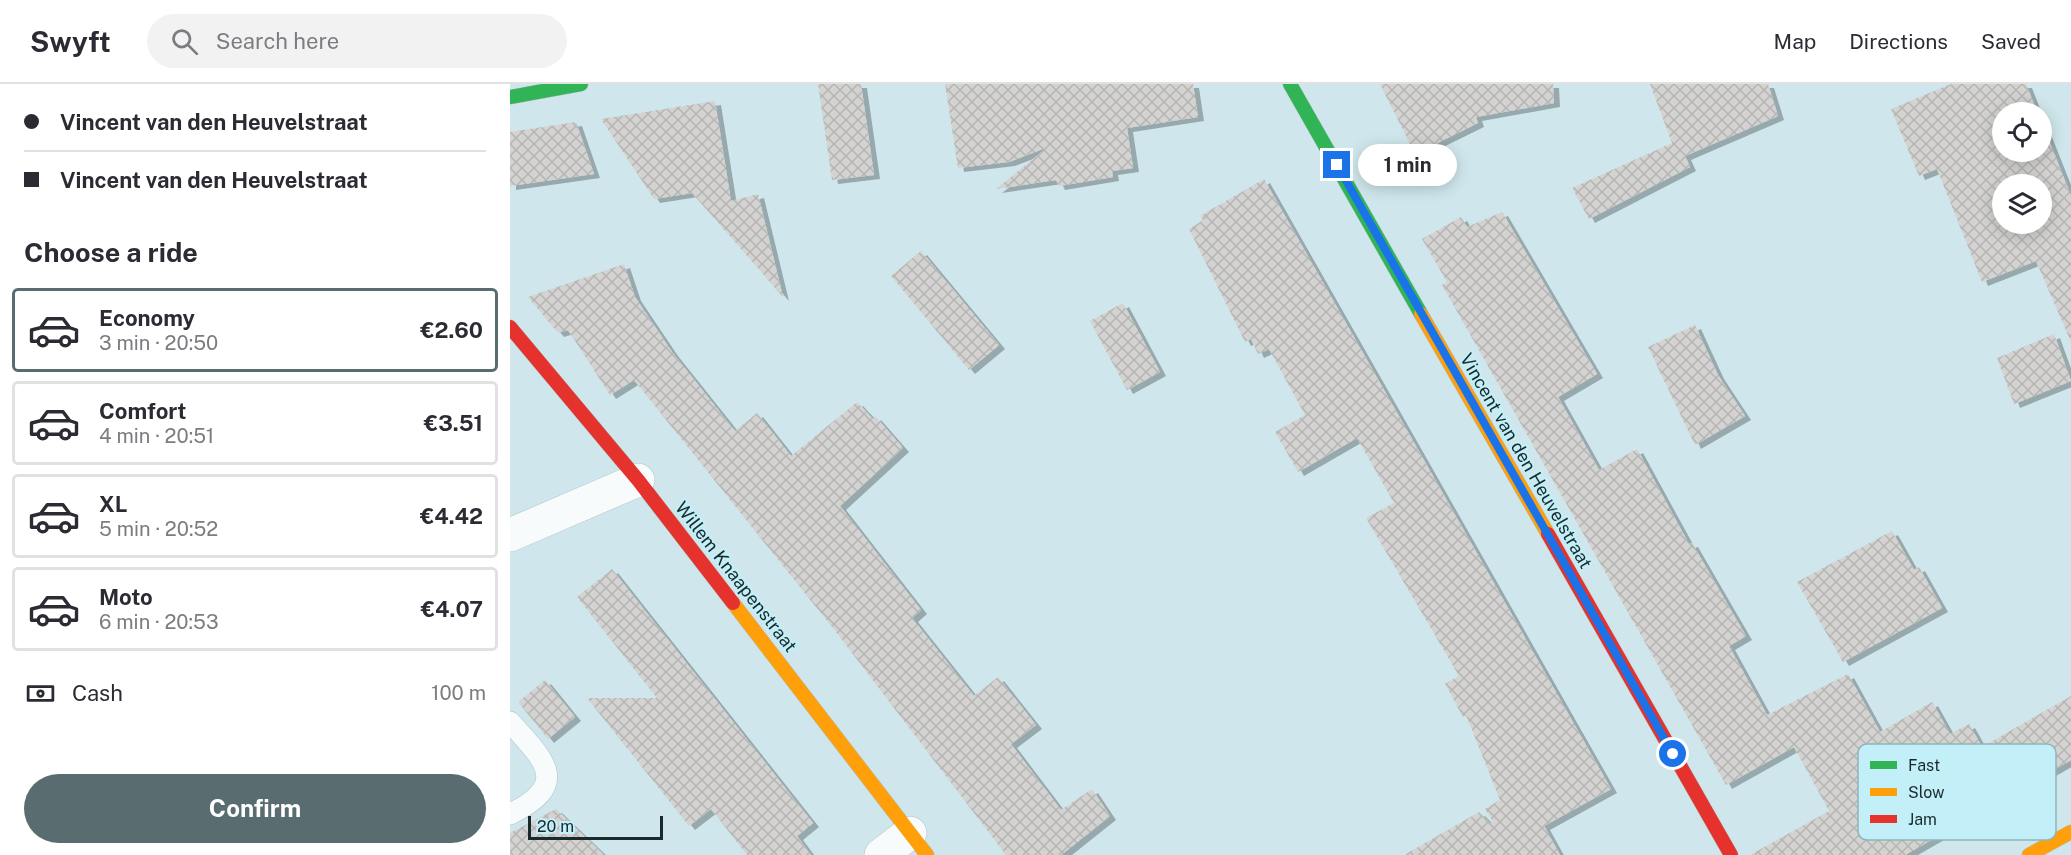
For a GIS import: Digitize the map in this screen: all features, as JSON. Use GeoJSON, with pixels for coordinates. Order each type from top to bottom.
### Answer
{"type":"FeatureCollection","features":[{"type":"Feature","properties":{"kind":"street"},"geometry":{"type":"LineString","coordinates":[[510,97],[581,84]]}},
{"type":"Feature","properties":{"kind":"street","name":"Vincent van den Heuvelstraat"},"geometry":{"type":"LineString","coordinates":[[1290,84],[1731,855]]}},
{"type":"Feature","properties":{"kind":"street","name":"Willem Knaapenstraat"},"geometry":{"type":"LineString","coordinates":[[510,327],[638,480],[919,844]]}},
{"type":"Feature","properties":{"kind":"street"},"geometry":{"type":"LineString","coordinates":[[510,535],[638,480]]}},
{"type":"Feature","properties":{"kind":"street"},"geometry":{"type":"LineString","coordinates":[[2029,855],[2071,832]]}},
{"type":"Feature","properties":{"kind":"street"},"geometry":{"type":"LineString","coordinates":[[881,855],[919,844]]}},
{"type":"Feature","properties":{"kind":"lane"},"geometry":{"type":"LineString","coordinates":[[510,722],[536,751],[548,775],[547,785],[537,797],[510,814]]}},
{"type":"Feature","properties":{"kind":"building"},"geometry":{"type":"Polygon","coordinates":[[[818,84],[861,84],[874,175],[832,180],[818,84]]]}},
{"type":"Feature","properties":{"kind":"building"},"geometry":{"type":"Polygon","coordinates":[[[945,84],[1193,84],[1198,117],[1127,128],[1133,168],[1112,171],[1113,177],[1059,186],[1056,180],[996,189],[1048,147],[1009,162],[958,168],[945,84]]]}},
{"type":"Feature","properties":{"kind":"building"},"geometry":{"type":"Polygon","coordinates":[[[1380,84],[1553,84],[1554,103],[1476,117],[1478,123],[1415,154],[1380,84]]]}},
{"type":"Feature","properties":{"kind":"building"},"geometry":{"type":"Polygon","coordinates":[[[1650,84],[1768,84],[1778,116],[1685,156],[1690,167],[1589,219],[1572,188],[1672,143],[1650,84]]]}},
{"type":"Feature","properties":{"kind":"building"},"geometry":{"type":"Polygon","coordinates":[[[1951,84],[2026,84],[2033,102],[1992,102],[1992,162],[2052,162],[2052,148],[2071,196],[2071,342],[2036,261],[1982,282],[1937,169],[1919,176],[1891,109],[1951,84]]]}},
{"type":"Feature","properties":{"kind":"building"},"geometry":{"type":"Polygon","coordinates":[[[715,101],[731,201],[758,194],[783,297],[692,193],[654,199],[601,119],[715,101]]]}},
{"type":"Feature","properties":{"kind":"building"},"geometry":{"type":"Polygon","coordinates":[[[576,122],[594,174],[510,186],[510,132],[576,122]]]}},
{"type":"Feature","properties":{"kind":"building"},"geometry":{"type":"Polygon","coordinates":[[[1264,179],[1611,789],[1544,826],[1560,855],[1404,855],[1479,812],[1491,824],[1493,822],[1485,809],[1500,800],[1466,715],[1463,717],[1445,684],[1459,676],[1366,518],[1394,503],[1357,438],[1298,472],[1275,432],[1305,415],[1269,349],[1258,354],[1251,339],[1245,342],[1189,229],[1203,220],[1200,216],[1264,179]]]}},
{"type":"Feature","properties":{"kind":"building"},"geometry":{"type":"Polygon","coordinates":[[[1502,212],[1597,374],[1558,397],[1599,470],[1637,449],[1689,544],[1692,543],[1746,636],[1729,646],[1767,715],[1848,674],[1880,732],[1932,702],[1950,734],[1969,724],[1980,744],[1858,744],[1858,840],[1931,840],[1905,855],[1750,855],[1829,811],[1794,747],[1726,785],[1442,285],[1447,282],[1422,239],[1461,217],[1467,227],[1502,212]]]}},
{"type":"Feature","properties":{"kind":"building"},"geometry":{"type":"Polygon","coordinates":[[[921,251],[999,345],[969,370],[891,276],[921,251]]]}},
{"type":"Feature","properties":{"kind":"building"},"geometry":{"type":"Polygon","coordinates":[[[624,264],[635,297],[672,352],[735,431],[757,413],[791,456],[857,402],[873,419],[875,416],[903,448],[840,506],[921,610],[912,618],[974,696],[998,677],[1036,725],[1011,744],[1061,810],[1092,789],[1110,816],[1061,855],[1006,855],[836,632],[634,380],[610,395],[568,330],[558,333],[528,297],[624,264]]]}},
{"type":"Feature","properties":{"kind":"building"},"geometry":{"type":"Polygon","coordinates":[[[1123,303],[1160,372],[1127,390],[1090,321],[1123,303]]]}},
{"type":"Feature","properties":{"kind":"building"},"geometry":{"type":"Polygon","coordinates":[[[1695,325],[1718,375],[1745,416],[1695,445],[1648,347],[1695,325]]]}},
{"type":"Feature","properties":{"kind":"building"},"geometry":{"type":"Polygon","coordinates":[[[2054,334],[2071,381],[2014,404],[1997,358],[2054,334]]]}},
{"type":"Feature","properties":{"kind":"building"},"geometry":{"type":"Polygon","coordinates":[[[1892,531],[1914,570],[1919,567],[1942,608],[1843,662],[1797,582],[1892,531]]]}},
{"type":"Feature","properties":{"kind":"building"},"geometry":{"type":"Polygon","coordinates":[[[612,569],[813,823],[797,836],[811,855],[747,855],[711,809],[689,826],[587,698],[657,698],[577,597],[612,569]]]}},
{"type":"Feature","properties":{"kind":"building"},"geometry":{"type":"Polygon","coordinates":[[[545,680],[575,717],[548,739],[518,702],[545,680]]]}},
{"type":"Feature","properties":{"kind":"building"},"geometry":{"type":"Polygon","coordinates":[[[2071,696],[2071,760],[2056,769],[2056,744],[1987,744],[2071,696]]]}},
{"type":"Feature","properties":{"kind":"building"},"geometry":{"type":"Polygon","coordinates":[[[556,809],[604,855],[510,855],[510,833],[556,809]]]}},
{"type":"Feature","properties":{"kind":"traffic: fast"},"geometry":{"type":"LineString","coordinates":[[510,97],[581,84]]}},
{"type":"Feature","properties":{"kind":"traffic: fast"},"geometry":{"type":"LineString","coordinates":[[1290,84],[1421,314]]}},
{"type":"Feature","properties":{"kind":"traffic: slow"},"geometry":{"type":"LineString","coordinates":[[1421,314],[1548,534]]}},
{"type":"Feature","properties":{"kind":"traffic: slow"},"geometry":{"type":"LineString","coordinates":[[733,603],[927,855]]}},
{"type":"Feature","properties":{"kind":"traffic: slow"},"geometry":{"type":"LineString","coordinates":[[2029,855],[2071,832]]}},
{"type":"Feature","properties":{"kind":"traffic: jam"},"geometry":{"type":"LineString","coordinates":[[510,327],[638,480],[733,603]]}},
{"type":"Feature","properties":{"kind":"traffic: jam"},"geometry":{"type":"LineString","coordinates":[[1548,534],[1731,855]]}},
{"type":"Feature","properties":{"kind":"route"},"geometry":{"type":"LineString","coordinates":[[1337,165],[1673,754]]}}]}
